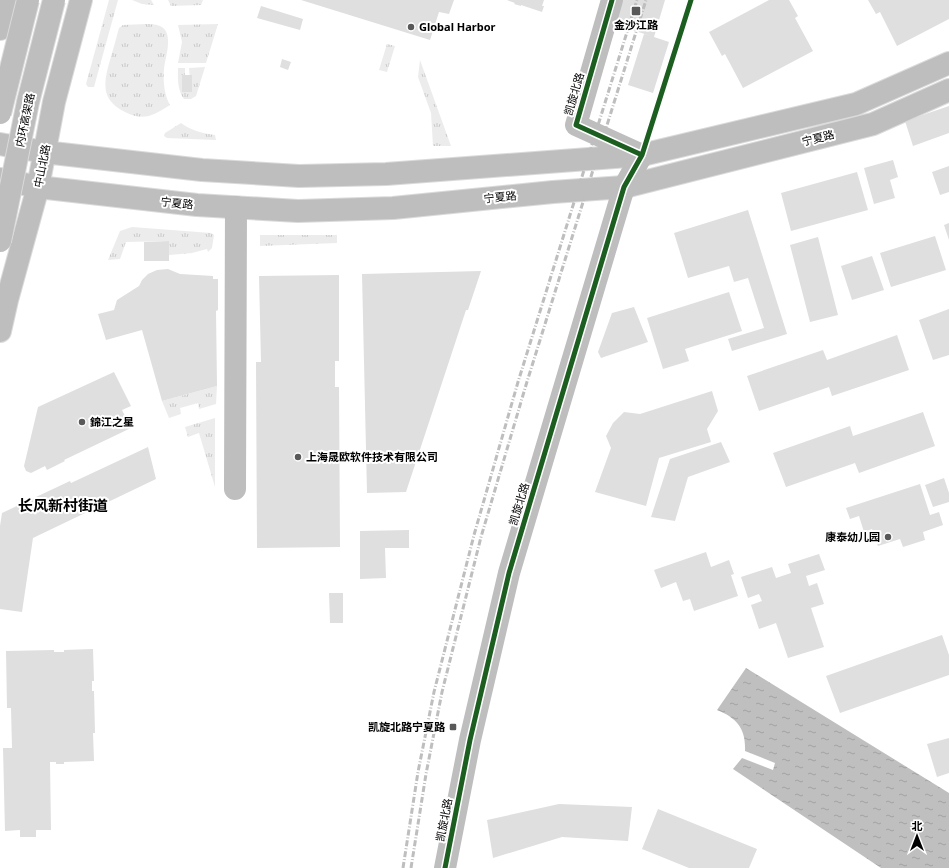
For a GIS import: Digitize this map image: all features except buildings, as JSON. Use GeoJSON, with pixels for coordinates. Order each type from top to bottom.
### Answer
{"type":"FeatureCollection","features":[{"type":"Feature","properties":{"kind":"main road"},"geometry":{"type":"LineString","coordinates":[[0,29],[7,0]]}},
{"type":"Feature","properties":{"kind":"main road"},"geometry":{"type":"LineString","coordinates":[[0,113],[28,0]]}},
{"type":"Feature","properties":{"kind":"main road","name":"内环高架路"},"geometry":{"type":"LineString","coordinates":[[0,241],[28,102],[54,0]]}},
{"type":"Feature","properties":{"kind":"main road","name":"中山北路"},"geometry":{"type":"LineString","coordinates":[[0,331],[9,292],[38,187],[54,102],[81,0]]}},
{"type":"Feature","properties":{"kind":"main road","name":"凯旋北路"},"geometry":{"type":"LineString","coordinates":[[445,868],[470,740],[509,573],[624,187],[642,154],[576,125],[612,0]]}},
{"type":"Feature","properties":{"kind":"main road"},"geometry":{"type":"LineString","coordinates":[[0,144],[44,152],[202,170],[299,176],[386,174],[642,154],[856,104],[949,63]]}},
{"type":"Feature","properties":{"kind":"main road","name":"宁夏路"},"geometry":{"type":"LineString","coordinates":[[38,187],[197,205],[298,211],[393,208],[553,192],[624,187],[873,124],[949,90]]}},
{"type":"Feature","properties":{"kind":"main road"},"geometry":{"type":"LineString","coordinates":[[0,179],[38,187]]}},
{"type":"Feature","properties":{"kind":"main road"},"geometry":{"type":"LineString","coordinates":[[235,489],[236,207]]}},
{"type":"Feature","properties":{"kind":"green space"},"geometry":{"type":"Polygon","coordinates":[[[109,0],[118,0],[94,87],[88,87],[86,84],[109,0]]]}},
{"type":"Feature","properties":{"kind":"green space"},"geometry":{"type":"Polygon","coordinates":[[[132,0],[151,0],[154,5],[142,4],[132,0]]]}},
{"type":"Feature","properties":{"kind":"green space"},"geometry":{"type":"Polygon","coordinates":[[[168,0],[203,0],[201,5],[171,6],[168,0]]]}},
{"type":"Feature","properties":{"kind":"green space"},"geometry":{"type":"Polygon","coordinates":[[[218,24],[206,63],[178,63],[182,42],[178,25],[218,24]]]}},
{"type":"Feature","properties":{"kind":"green space"},"geometry":{"type":"Polygon","coordinates":[[[123,25],[157,25],[163,28],[168,38],[164,69],[164,83],[166,97],[170,105],[149,116],[138,117],[125,112],[112,102],[108,97],[106,90],[105,84],[108,69],[119,28],[123,25]]]}},
{"type":"Feature","properties":{"kind":"green space"},"geometry":{"type":"Polygon","coordinates":[[[387,44],[395,46],[387,72],[379,70],[387,44]]]}},
{"type":"Feature","properties":{"kind":"green space"},"geometry":{"type":"Polygon","coordinates":[[[420,60],[451,146],[433,146],[431,113],[418,77],[420,60]]]}},
{"type":"Feature","properties":{"kind":"green space"},"geometry":{"type":"Polygon","coordinates":[[[205,67],[196,96],[191,99],[184,99],[179,88],[178,68],[185,68],[185,75],[182,75],[182,92],[191,92],[189,68],[205,67]]]}},
{"type":"Feature","properties":{"kind":"green space"},"geometry":{"type":"Polygon","coordinates":[[[181,123],[197,131],[215,135],[216,140],[167,138],[164,136],[165,133],[181,123]]]}},
{"type":"Feature","properties":{"kind":"green space"},"geometry":{"type":"Polygon","coordinates":[[[132,227],[211,233],[214,235],[212,248],[208,252],[207,249],[192,253],[169,255],[169,241],[126,242],[120,259],[108,260],[120,231],[132,227]]]}},
{"type":"Feature","properties":{"kind":"green space"},"geometry":{"type":"Polygon","coordinates":[[[260,235],[337,235],[337,243],[260,246],[260,235]]]}},
{"type":"Feature","properties":{"kind":"green space"},"geometry":{"type":"Polygon","coordinates":[[[217,386],[216,404],[199,409],[198,403],[180,408],[181,414],[169,418],[162,401],[217,386]]]}},
{"type":"Feature","properties":{"kind":"green space"},"geometry":{"type":"Polygon","coordinates":[[[215,418],[215,487],[199,433],[188,437],[185,427],[215,418]]]}},
{"type":"Feature","properties":{"kind":"water"},"geometry":{"type":"Polygon","coordinates":[[[746,668],[949,793],[949,868],[881,868],[733,769],[742,758],[773,770],[775,763],[745,751],[744,736],[739,725],[730,717],[717,710],[746,668]]]}},
{"type":"Feature","properties":{"kind":"railway"},"geometry":{"type":"LineString","coordinates":[[403,868],[418,772],[434,692],[474,535],[518,382],[637,0]]}},
{"type":"Feature","properties":{"kind":"railway"},"geometry":{"type":"LineString","coordinates":[[411,868],[426,774],[442,692],[481,537],[526,385],[646,0]]}},
{"type":"Feature","properties":{"kind":"cycle path"},"geometry":{"type":"LineString","coordinates":[[612,0],[576,125],[642,155]]}},
{"type":"Feature","properties":{"kind":"cycle path"},"geometry":{"type":"LineString","coordinates":[[445,868],[470,740],[509,573],[624,187],[642,155],[691,0]]}},
{"type":"Feature","properties":{"kind":"place","name":"金沙江路"},"geometry":{"type":"Point","coordinates":[636,11]}},
{"type":"Feature","properties":{"kind":"place","name":"Global Harbor"},"geometry":{"type":"Point","coordinates":[411,27]}},
{"type":"Feature","properties":{"kind":"place","name":"錦江之星"},"geometry":{"type":"Point","coordinates":[82,422]}},
{"type":"Feature","properties":{"kind":"place","name":"上海晟欧软件技术有限公司"},"geometry":{"type":"Point","coordinates":[298,457]}},
{"type":"Feature","properties":{"kind":"place","name":"康泰幼儿园"},"geometry":{"type":"Point","coordinates":[888,537]}},
{"type":"Feature","properties":{"kind":"place","name":"凯旋北路宁夏路"},"geometry":{"type":"Point","coordinates":[453,727]}},
{"type":"Feature","properties":{"kind":"district","name":"长风新村街道"},"geometry":{"type":"Point","coordinates":[63,506]}}]}
